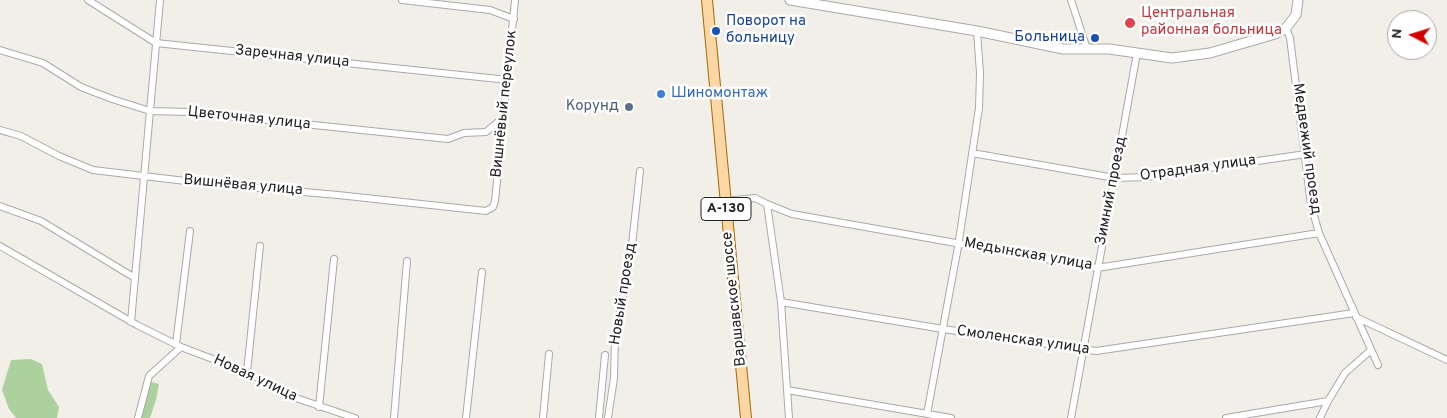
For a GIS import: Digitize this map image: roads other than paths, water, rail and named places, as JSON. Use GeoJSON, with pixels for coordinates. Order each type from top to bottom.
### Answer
{"type":"FeatureCollection","features":[{"type":"Feature","properties":{"kind":"main road","name":"Варшавское шоссе"},"geometry":{"type":"LineString","coordinates":[[707,0],[746,418]]}},
{"type":"Feature","properties":{"kind":"street","name":"Заречная улица"},"geometry":{"type":"LineString","coordinates":[[88,0],[156,43],[508,80]]}},
{"type":"Feature","properties":{"kind":"street"},"geometry":{"type":"LineString","coordinates":[[131,322],[160,0]]}},
{"type":"Feature","properties":{"kind":"street"},"geometry":{"type":"LineString","coordinates":[[402,0],[490,10],[514,19]]}},
{"type":"Feature","properties":{"kind":"street","name":"Вишнёвый переулок"},"geometry":{"type":"LineString","coordinates":[[493,207],[515,0]]}},
{"type":"Feature","properties":{"kind":"street"},"geometry":{"type":"LineString","coordinates":[[790,0],[977,31],[1063,48],[1109,49],[1172,58],[1194,57],[1275,34],[1286,28],[1296,15],[1298,0]]}},
{"type":"Feature","properties":{"kind":"street"},"geometry":{"type":"LineString","coordinates":[[1071,0],[1087,49]]}},
{"type":"Feature","properties":{"kind":"street","name":"Медвежий проезд"},"geometry":{"type":"LineString","coordinates":[[1286,28],[1290,38],[1311,205],[1319,232],[1378,365]]}},
{"type":"Feature","properties":{"kind":"street"},"geometry":{"type":"LineString","coordinates":[[927,414],[958,248],[957,242],[979,108],[980,73],[977,31]]}},
{"type":"Feature","properties":{"kind":"street","name":"Цветочная улица"},"geometry":{"type":"LineString","coordinates":[[0,50],[43,64],[82,87],[112,100],[150,111],[189,112],[448,139],[464,133],[486,132],[504,117]]}},
{"type":"Feature","properties":{"kind":"street","name":"Зимний проезд"},"geometry":{"type":"LineString","coordinates":[[1071,418],[1137,54]]}},
{"type":"Feature","properties":{"kind":"street","name":"Вишнёвая улица"},"geometry":{"type":"LineString","coordinates":[[0,130],[21,136],[59,156],[93,170],[486,211],[493,207]]}},
{"type":"Feature","properties":{"kind":"street","name":"Отрадная улица"},"geometry":{"type":"LineString","coordinates":[[972,153],[1115,178],[1147,177],[1306,154]]}},
{"type":"Feature","properties":{"kind":"street","name":"Новый проезд"},"geometry":{"type":"LineString","coordinates":[[608,418],[614,378],[615,337],[632,246],[640,171]]}},
{"type":"Feature","properties":{"kind":"street","name":"Медынская улица"},"geometry":{"type":"LineString","coordinates":[[725,201],[755,198],[792,214],[1097,268],[1319,232]]}},
{"type":"Feature","properties":{"kind":"street"},"geometry":{"type":"LineString","coordinates":[[767,204],[781,302],[789,418]]}},
{"type":"Feature","properties":{"kind":"street"},"geometry":{"type":"LineString","coordinates":[[0,206],[41,221],[135,278]]}},
{"type":"Feature","properties":{"kind":"street"},"geometry":{"type":"LineString","coordinates":[[138,418],[149,376],[178,345],[190,232]]}},
{"type":"Feature","properties":{"kind":"street","name":"Новая улица"},"geometry":{"type":"LineString","coordinates":[[0,246],[131,322],[178,345],[247,372],[293,397],[354,418]]}},
{"type":"Feature","properties":{"kind":"street"},"geometry":{"type":"LineString","coordinates":[[247,372],[260,246]]}},
{"type":"Feature","properties":{"kind":"street"},"geometry":{"type":"LineString","coordinates":[[319,407],[334,259]]}},
{"type":"Feature","properties":{"kind":"street"},"geometry":{"type":"LineString","coordinates":[[394,418],[407,261]]}},
{"type":"Feature","properties":{"kind":"street"},"geometry":{"type":"LineString","coordinates":[[466,418],[482,272]]}},
{"type":"Feature","properties":{"kind":"street","name":"Смоленская улица"},"geometry":{"type":"LineString","coordinates":[[781,302],[943,329],[1096,351],[1355,315]]}},
{"type":"Feature","properties":{"kind":"street"},"geometry":{"type":"LineString","coordinates":[[1355,315],[1447,360]]}},
{"type":"Feature","properties":{"kind":"street"},"geometry":{"type":"LineString","coordinates":[[1320,418],[1345,373],[1371,350]]}},
{"type":"Feature","properties":{"kind":"street"},"geometry":{"type":"LineString","coordinates":[[543,418],[549,354]]}},
{"type":"Feature","properties":{"kind":"street"},"geometry":{"type":"LineString","coordinates":[[600,418],[605,355]]}},
{"type":"Feature","properties":{"kind":"street"},"geometry":{"type":"LineString","coordinates":[[787,390],[951,418]]}},
{"type":"Feature","properties":{"kind":"street"},"geometry":{"type":"LineString","coordinates":[[1226,418],[1328,401]]}},
{"type":"Feature","properties":{"kind":"place","name":"Центральная районная больница"},"geometry":{"type":"Point","coordinates":[1130,23]}},
{"type":"Feature","properties":{"kind":"place","name":"Поворот на больницу"},"geometry":{"type":"Point","coordinates":[716,31]}},
{"type":"Feature","properties":{"kind":"place","name":"Больница"},"geometry":{"type":"Point","coordinates":[1095,38]}},
{"type":"Feature","properties":{"kind":"place","name":"Шиномонтаж"},"geometry":{"type":"Point","coordinates":[661,94]}},
{"type":"Feature","properties":{"kind":"place","name":"Корунд"},"geometry":{"type":"Point","coordinates":[629,107]}}]}
